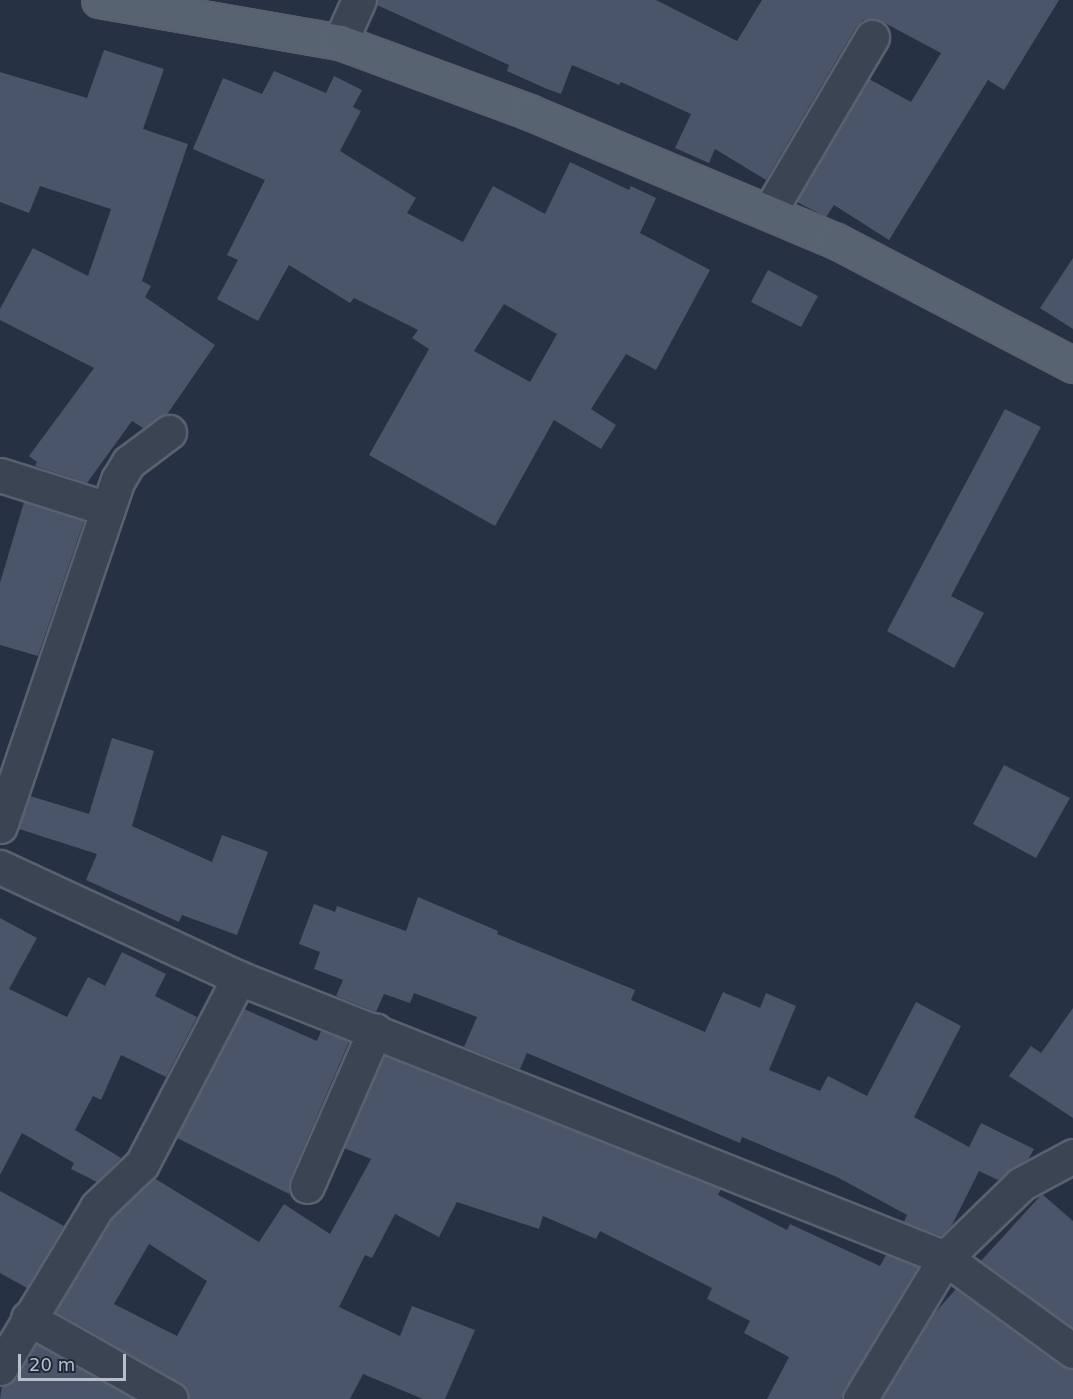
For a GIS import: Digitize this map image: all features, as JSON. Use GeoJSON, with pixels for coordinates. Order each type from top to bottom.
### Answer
{"type":"FeatureCollection","features":[{"type":"Feature","properties":{"kind":"main road"},"geometry":{"type":"LineString","coordinates":[[99,0],[340,42],[529,112],[836,241],[1073,365]]}},
{"type":"Feature","properties":{"kind":"street"},"geometry":{"type":"LineString","coordinates":[[340,42],[359,0]]}},
{"type":"Feature","properties":{"kind":"street"},"geometry":{"type":"LineString","coordinates":[[769,212],[872,36]]}},
{"type":"Feature","properties":{"kind":"street"},"geometry":{"type":"LineString","coordinates":[[0,826],[108,509],[129,462],[169,432]]}},
{"type":"Feature","properties":{"kind":"street"},"geometry":{"type":"LineString","coordinates":[[0,475],[108,509]]}},
{"type":"Feature","properties":{"kind":"street"},"geometry":{"type":"LineString","coordinates":[[0,867],[238,978],[375,1030],[945,1258],[1073,1351]]}},
{"type":"Feature","properties":{"kind":"street"},"geometry":{"type":"LineString","coordinates":[[0,1368],[28,1318],[97,1207],[142,1164],[238,978]]}},
{"type":"Feature","properties":{"kind":"street"},"geometry":{"type":"LineString","coordinates":[[307,1186],[375,1030]]}},
{"type":"Feature","properties":{"kind":"street"},"geometry":{"type":"LineString","coordinates":[[860,1399],[945,1258],[1021,1184],[1073,1156]]}},
{"type":"Feature","properties":{"kind":"street"},"geometry":{"type":"LineString","coordinates":[[28,1318],[171,1399]]}},
{"type":"Feature","properties":{"kind":"building"},"geometry":{"type":"Polygon","coordinates":[[[377,0],[656,0],[737,41],[762,0],[1059,0],[1004,90],[988,80],[889,240],[834,205],[826,217],[797,202],[869,79],[911,102],[941,53],[881,21],[863,20],[856,27],[766,180],[715,149],[709,163],[675,148],[691,114],[621,82],[619,85],[572,65],[561,94],[547,89],[507,71],[509,65],[377,5],[377,0]]]}},
{"type":"Feature","properties":{"kind":"building"},"geometry":{"type":"Polygon","coordinates":[[[104,50],[164,69],[143,129],[188,144],[142,281],[151,286],[145,297],[215,345],[168,413],[143,428],[132,421],[87,483],[35,466],[37,462],[29,456],[94,368],[0,320],[0,309],[33,248],[88,276],[111,209],[40,186],[29,213],[0,202],[0,72],[87,98],[104,50]]]}},
{"type":"Feature","properties":{"kind":"building"},"geometry":{"type":"Polygon","coordinates":[[[274,71],[326,93],[334,76],[362,90],[353,107],[361,111],[340,151],[416,198],[407,213],[463,242],[493,186],[545,214],[570,162],[629,190],[631,186],[656,198],[640,233],[710,270],[656,370],[626,354],[591,409],[616,425],[601,449],[554,420],[495,526],[369,455],[429,349],[412,338],[418,330],[354,298],[350,303],[289,265],[258,321],[217,299],[238,260],[227,255],[265,180],[193,149],[223,78],[262,94],[274,71]],[[504,304],[474,351],[530,382],[557,334],[504,304]]]}},
{"type":"Feature","properties":{"kind":"building"},"geometry":{"type":"Polygon","coordinates":[[[1073,258],[1073,329],[1040,308],[1073,258]]]}},
{"type":"Feature","properties":{"kind":"building"},"geometry":{"type":"Polygon","coordinates":[[[768,270],[818,296],[801,327],[751,302],[768,270]]]}},
{"type":"Feature","properties":{"kind":"building"},"geometry":{"type":"Polygon","coordinates":[[[1005,409],[1041,427],[951,596],[984,613],[954,668],[887,631],[1005,409]]]}},
{"type":"Feature","properties":{"kind":"building"},"geometry":{"type":"Polygon","coordinates":[[[24,502],[84,521],[38,656],[0,645],[0,583],[24,502]]]}},
{"type":"Feature","properties":{"kind":"building"},"geometry":{"type":"Polygon","coordinates":[[[112,738],[154,751],[132,826],[212,862],[222,835],[268,852],[237,935],[182,915],[179,922],[86,880],[97,854],[19,829],[30,796],[89,814],[112,738]]]}},
{"type":"Feature","properties":{"kind":"building"},"geometry":{"type":"Polygon","coordinates":[[[1004,765],[1070,798],[1036,858],[973,824],[1004,765]]]}},
{"type":"Feature","properties":{"kind":"building"},"geometry":{"type":"Polygon","coordinates":[[[418,897],[498,931],[497,934],[635,990],[631,1000],[705,1032],[723,992],[760,1008],[766,993],[796,1006],[769,1070],[820,1091],[828,1076],[867,1096],[916,1002],[961,1026],[914,1117],[969,1147],[981,1123],[1034,1149],[1029,1158],[998,1180],[979,1171],[952,1225],[941,1236],[904,1222],[907,1215],[837,1177],[742,1137],[740,1143],[527,1053],[520,1069],[464,1047],[477,1017],[414,993],[410,1003],[384,994],[376,1012],[336,996],[343,980],[314,969],[320,952],[299,944],[314,904],[335,912],[337,906],[406,931],[418,897]]]}},
{"type":"Feature","properties":{"kind":"building"},"geometry":{"type":"Polygon","coordinates":[[[0,918],[37,938],[9,989],[67,1017],[88,977],[105,986],[122,952],[166,974],[155,996],[197,1017],[166,1077],[121,1055],[101,1100],[93,1096],[75,1130],[121,1158],[97,1182],[71,1169],[74,1163],[22,1133],[0,1175],[0,918]]]}},
{"type":"Feature","properties":{"kind":"building"},"geometry":{"type":"Polygon","coordinates":[[[1073,1008],[1073,1118],[1009,1076],[1031,1046],[1041,1053],[1073,1008]]]}},
{"type":"Feature","properties":{"kind":"building"},"geometry":{"type":"Polygon","coordinates":[[[244,1009],[317,1041],[321,1031],[349,1042],[290,1179],[289,1194],[177,1138],[244,1009]]]}},
{"type":"Feature","properties":{"kind":"building"},"geometry":{"type":"Polygon","coordinates":[[[384,1056],[721,1189],[718,1195],[787,1230],[790,1224],[880,1266],[886,1255],[918,1267],[841,1399],[767,1399],[789,1357],[744,1333],[750,1321],[707,1299],[712,1288],[600,1231],[596,1239],[543,1216],[539,1229],[457,1202],[439,1237],[395,1214],[372,1258],[365,1255],[339,1307],[400,1336],[412,1306],[475,1330],[445,1399],[423,1399],[363,1374],[350,1399],[190,1399],[180,1383],[56,1312],[112,1219],[154,1178],[259,1242],[284,1204],[330,1234],[371,1159],[344,1148],[384,1056]],[[149,1244],[114,1304],[177,1336],[207,1281],[149,1244]]]}},
{"type":"Feature","properties":{"kind":"building"},"geometry":{"type":"Polygon","coordinates":[[[0,1191],[64,1226],[27,1288],[0,1273],[0,1191]]]}},
{"type":"Feature","properties":{"kind":"building"},"geometry":{"type":"Polygon","coordinates":[[[1042,1194],[1073,1221],[1073,1328],[981,1261],[1042,1194]]]}},
{"type":"Feature","properties":{"kind":"building"},"geometry":{"type":"Polygon","coordinates":[[[956,1289],[1062,1366],[1073,1369],[1073,1399],[882,1399],[931,1317],[956,1289]]]}},
{"type":"Feature","properties":{"kind":"building"},"geometry":{"type":"Polygon","coordinates":[[[36,1344],[133,1399],[0,1399],[2,1386],[16,1378],[36,1344]]]}}]}
